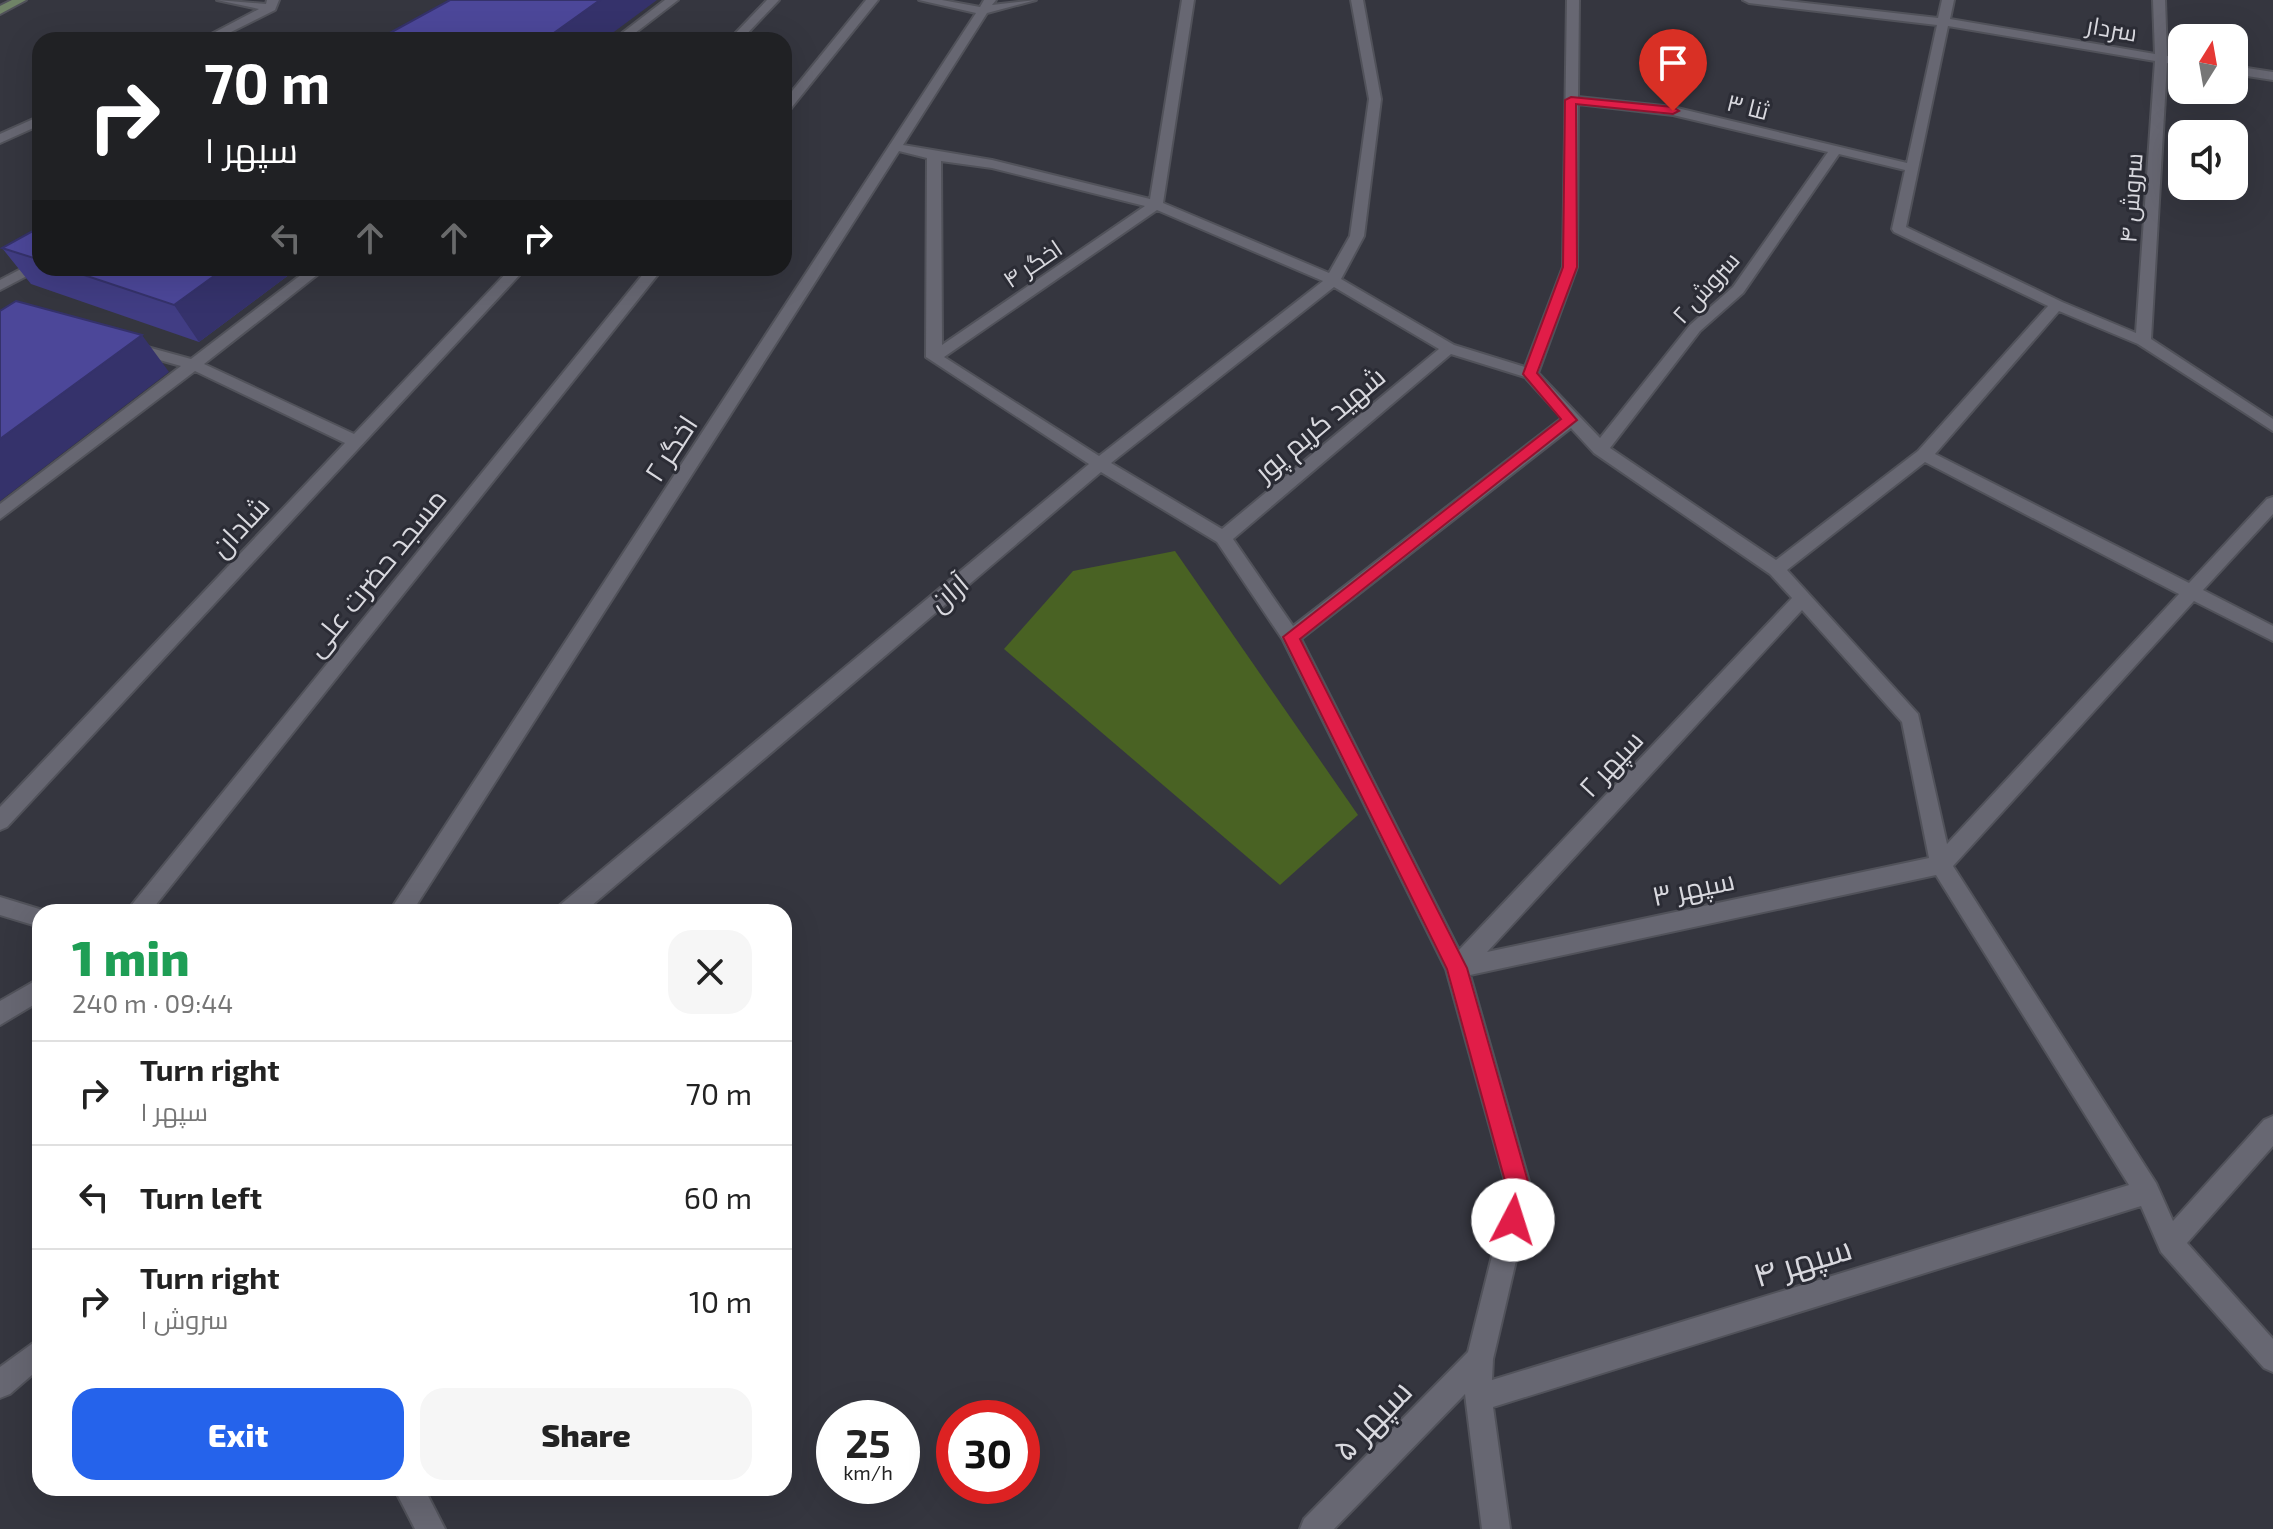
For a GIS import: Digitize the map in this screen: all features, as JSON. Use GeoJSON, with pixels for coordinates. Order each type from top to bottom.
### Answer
{"type":"FeatureCollection","features":[{"type":"Feature","properties":{"kind":"main road"},"geometry":{"type":"LineString","coordinates":[[0,11],[20,0]]}},
{"type":"Feature","properties":{"kind":"street"},"geometry":{"type":"LineString","coordinates":[[223,0],[272,4]]}},
{"type":"Feature","properties":{"kind":"street"},"geometry":{"type":"LineString","coordinates":[[630,32],[672,0]]}},
{"type":"Feature","properties":{"kind":"street"},"geometry":{"type":"LineString","coordinates":[[743,32],[773,0]]}},
{"type":"Feature","properties":{"kind":"street"},"geometry":{"type":"LineString","coordinates":[[792,99],[872,0]]}},
{"type":"Feature","properties":{"kind":"street"},"geometry":{"type":"LineString","coordinates":[[925,0],[985,5],[1030,0]]}},
{"type":"Feature","properties":{"kind":"street"},"geometry":{"type":"LineString","coordinates":[[1156,205],[1188,0]]}},
{"type":"Feature","properties":{"kind":"street"},"geometry":{"type":"LineString","coordinates":[[1333,280],[1357,236],[1375,99],[1357,0]]}},
{"type":"Feature","properties":{"kind":"street"},"geometry":{"type":"LineString","coordinates":[[1530,374],[1570,267],[1573,1],[1556,0]]}},
{"type":"Feature","properties":{"kind":"street"},"geometry":{"type":"LineString","coordinates":[[1948,0],[1899,229],[2057,305],[2143,341],[2273,426]]}},
{"type":"Feature","properties":{"kind":"street","name":"سروش ۴"},"geometry":{"type":"LineString","coordinates":[[2143,341],[2161,59],[2159,0]]}},
{"type":"Feature","properties":{"kind":"street","name":"سردار"},"geometry":{"type":"LineString","coordinates":[[1756,1],[1944,22],[2168,60]]}},
{"type":"Feature","properties":{"kind":"street"},"geometry":{"type":"LineString","coordinates":[[221,32],[272,4]]}},
{"type":"Feature","properties":{"kind":"street","name":"اخگر ۲"},"geometry":{"type":"LineString","coordinates":[[405,904],[897,147],[985,5]]}},
{"type":"Feature","properties":{"kind":"street"},"geometry":{"type":"LineString","coordinates":[[2248,72],[2273,76]]}},
{"type":"Feature","properties":{"kind":"street","name":"ثنا ۳"},"geometry":{"type":"LineString","coordinates":[[1571,100],[1673,111],[1912,168]]}},
{"type":"Feature","properties":{"kind":"street"},"geometry":{"type":"LineString","coordinates":[[2,137],[32,124]]}},
{"type":"Feature","properties":{"kind":"street"},"geometry":{"type":"LineString","coordinates":[[897,147],[992,164],[1156,205],[1333,280],[1449,348],[1530,374],[1600,449],[1776,569],[1911,719],[1941,865],[2147,1192],[2170,1243],[2273,1359]]}},
{"type":"Feature","properties":{"kind":"street","name":"سروش ۲"},"geometry":{"type":"LineString","coordinates":[[1600,449],[1695,328],[1738,290],[1835,151]]}},
{"type":"Feature","properties":{"kind":"street"},"geometry":{"type":"LineString","coordinates":[[934,156],[934,357],[1100,464],[1223,538],[1291,637],[1457,968],[1520,1192],[1480,1359],[1478,1398],[1496,1529]]}},
{"type":"Feature","properties":{"kind":"street","name":"اخگر ۴"},"geometry":{"type":"LineString","coordinates":[[934,357],[1156,205]]}},
{"type":"Feature","properties":{"kind":"street"},"geometry":{"type":"LineString","coordinates":[[0,286],[32,268]]}},
{"type":"Feature","properties":{"kind":"street"},"geometry":{"type":"LineString","coordinates":[[0,513],[308,276]]}},
{"type":"Feature","properties":{"kind":"street","name":"شادان"},"geometry":{"type":"LineString","coordinates":[[0,821],[511,276]]}},
{"type":"Feature","properties":{"kind":"street","name":"مسجد حضرت علی"},"geometry":{"type":"LineString","coordinates":[[143,904],[650,276]]}},
{"type":"Feature","properties":{"kind":"street","name":"آران"},"geometry":{"type":"LineString","coordinates":[[578,904],[1100,464],[1333,280]]}},
{"type":"Feature","properties":{"kind":"street"},"geometry":{"type":"LineString","coordinates":[[1776,569],[1924,455],[2057,305]]}},
{"type":"Feature","properties":{"kind":"street"},"geometry":{"type":"LineString","coordinates":[[120,344],[192,364],[355,441]]}},
{"type":"Feature","properties":{"kind":"street","name":"شهید کریم پور"},"geometry":{"type":"LineString","coordinates":[[1223,538],[1449,348]]}},
{"type":"Feature","properties":{"kind":"street"},"geometry":{"type":"LineString","coordinates":[[1291,637],[1570,420]]}},
{"type":"Feature","properties":{"kind":"street"},"geometry":{"type":"LineString","coordinates":[[1924,455],[2273,634]]}},
{"type":"Feature","properties":{"kind":"street"},"geometry":{"type":"LineString","coordinates":[[1941,865],[2273,503]]}},
{"type":"Feature","properties":{"kind":"street","name":"سپهر ۲"},"geometry":{"type":"LineString","coordinates":[[1457,968],[1804,597]]}},
{"type":"Feature","properties":{"kind":"street","name":"سپهر ۳"},"geometry":{"type":"LineString","coordinates":[[1457,968],[1941,865]]}},
{"type":"Feature","properties":{"kind":"street"},"geometry":{"type":"LineString","coordinates":[[0,906],[32,915]]}},
{"type":"Feature","properties":{"kind":"street"},"geometry":{"type":"LineString","coordinates":[[0,1014],[32,993]]}},
{"type":"Feature","properties":{"kind":"street"},"geometry":{"type":"LineString","coordinates":[[2170,1243],[2273,1128]]}},
{"type":"Feature","properties":{"kind":"street","name":"سپهر ۴"},"geometry":{"type":"LineString","coordinates":[[1478,1398],[2147,1192]]}},
{"type":"Feature","properties":{"kind":"street"},"geometry":{"type":"LineString","coordinates":[[0,1384],[32,1358]]}},
{"type":"Feature","properties":{"kind":"street","name":"سپهر ۵"},"geometry":{"type":"LineString","coordinates":[[1314,1529],[1480,1359]]}},
{"type":"Feature","properties":{"kind":"street"},"geometry":{"type":"LineString","coordinates":[[412,1496],[431,1529]]}},
{"type":"Feature","properties":{"kind":"green space"},"geometry":{"type":"Polygon","coordinates":[[[1175,551],[1358,815],[1280,885],[1004,649],[1073,571],[1175,551]]]}},
{"type":"Feature","properties":{"kind":"building"},"geometry":{"type":"Polygon","coordinates":[[[450,0],[600,0],[555,32],[392,32],[450,0]]]}},
{"type":"Feature","properties":{"kind":"building"},"geometry":{"type":"Polygon","coordinates":[[[32,231],[32,257],[2,248],[32,231]]]}},
{"type":"Feature","properties":{"kind":"building"},"geometry":{"type":"Polygon","coordinates":[[[87,276],[214,276],[174,305],[87,276]]]}},
{"type":"Feature","properties":{"kind":"building"},"geometry":{"type":"Polygon","coordinates":[[[16,301],[142,335],[0,439],[0,311],[16,301]]]}},
{"type":"Feature","properties":{"kind":"route"},"geometry":{"type":"LineString","coordinates":[[1513,1220],[1520,1192],[1457,968],[1291,637],[1570,420],[1530,374],[1570,267],[1571,100],[1673,111]]}}]}
